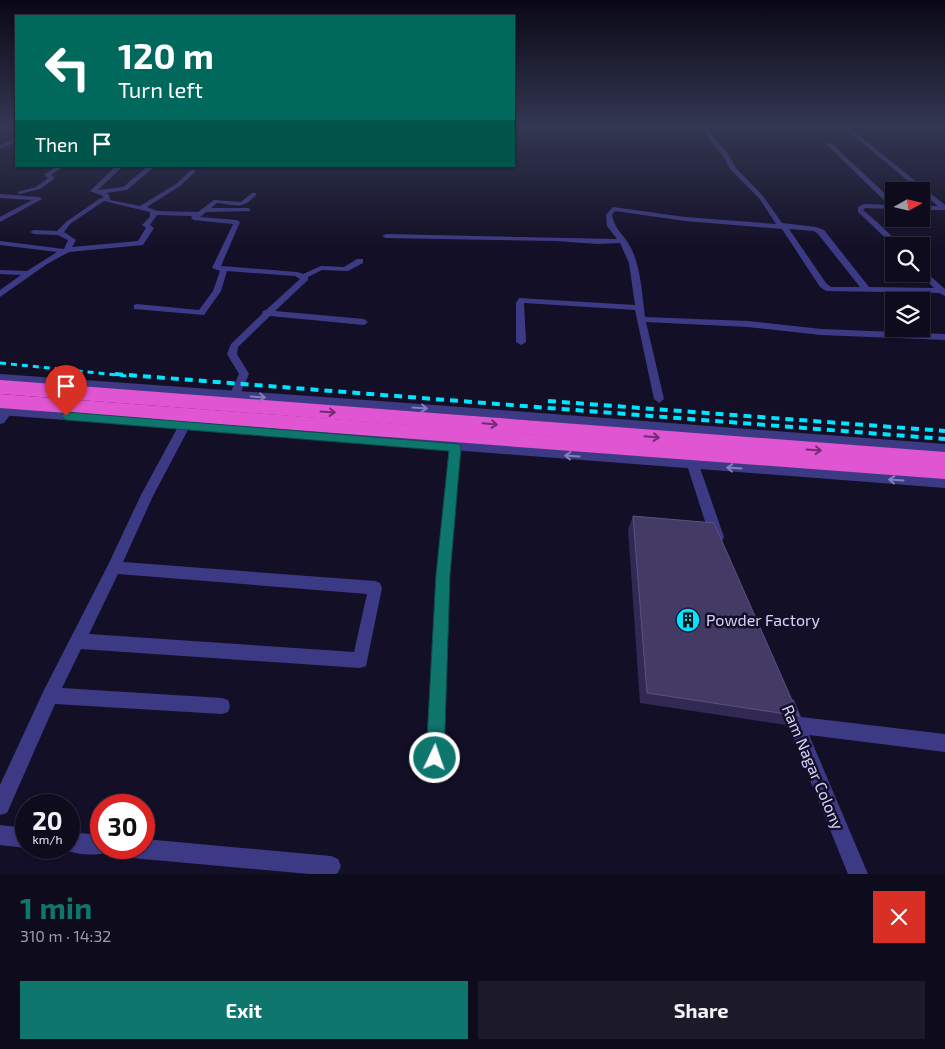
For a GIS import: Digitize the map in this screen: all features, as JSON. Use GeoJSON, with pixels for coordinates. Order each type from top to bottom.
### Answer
{"type":"FeatureCollection","features":[{"type":"Feature","properties":{"kind":"highway"},"geometry":{"type":"LineString","coordinates":[[0,387],[945,460]]}},
{"type":"Feature","properties":{"kind":"highway"},"geometry":{"type":"LineString","coordinates":[[2,411],[945,472]]}},
{"type":"Feature","properties":{"kind":"street"},"geometry":{"type":"LineString","coordinates":[[732,166],[760,197],[825,287],[832,289],[944,293]]}},
{"type":"Feature","properties":{"kind":"street"},"geometry":{"type":"LineString","coordinates":[[852,166],[885,197]]}},
{"type":"Feature","properties":{"kind":"street"},"geometry":{"type":"LineString","coordinates":[[893,166],[945,208]]}},
{"type":"Feature","properties":{"kind":"street"},"geometry":{"type":"LineString","coordinates":[[0,192],[19,192],[38,188],[52,178],[47,175],[59,167]]}},
{"type":"Feature","properties":{"kind":"street"},"geometry":{"type":"LineString","coordinates":[[95,192],[93,191],[94,188],[119,167]]}},
{"type":"Feature","properties":{"kind":"street"},"geometry":{"type":"LineString","coordinates":[[95,192],[125,189],[151,167]]}},
{"type":"Feature","properties":{"kind":"street"},"geometry":{"type":"LineString","coordinates":[[143,208],[178,185],[193,171]]}},
{"type":"Feature","properties":{"kind":"street"},"geometry":{"type":"LineString","coordinates":[[95,192],[106,195],[108,201],[143,208],[155,213],[248,210]]}},
{"type":"Feature","properties":{"kind":"street"},"geometry":{"type":"LineString","coordinates":[[254,194],[243,203],[217,200],[194,219],[236,222],[216,268],[293,273],[304,276],[321,268],[345,269],[360,261]]}},
{"type":"Feature","properties":{"kind":"street"},"geometry":{"type":"LineString","coordinates":[[0,196],[39,198],[0,220]]}},
{"type":"Feature","properties":{"kind":"street"},"geometry":{"type":"LineString","coordinates":[[59,233],[68,223],[100,200]]}},
{"type":"Feature","properties":{"kind":"street"},"geometry":{"type":"LineString","coordinates":[[885,206],[864,206],[860,208],[860,211],[889,237]]}},
{"type":"Feature","properties":{"kind":"street"},"geometry":{"type":"LineString","coordinates":[[659,399],[641,319],[633,263],[623,241],[610,223],[609,215],[614,208],[685,219],[781,225],[819,230],[868,290]]}},
{"type":"Feature","properties":{"kind":"street"},"geometry":{"type":"LineString","coordinates":[[930,208],[945,208]]}},
{"type":"Feature","properties":{"kind":"street"},"geometry":{"type":"LineString","coordinates":[[0,243],[65,251],[139,244],[150,228],[146,225],[155,213]]}},
{"type":"Feature","properties":{"kind":"street"},"geometry":{"type":"LineString","coordinates":[[0,294],[53,256],[65,251],[71,238],[59,233],[34,232]]}},
{"type":"Feature","properties":{"kind":"street"},"geometry":{"type":"LineString","coordinates":[[386,236],[556,239],[597,242],[623,241]]}},
{"type":"Feature","properties":{"kind":"street"},"geometry":{"type":"LineString","coordinates":[[137,307],[201,313],[217,291],[224,269]]}},
{"type":"Feature","properties":{"kind":"street"},"geometry":{"type":"LineString","coordinates":[[0,272],[28,273]]}},
{"type":"Feature","properties":{"kind":"street"},"geometry":{"type":"LineString","coordinates":[[234,396],[244,374],[234,360],[232,350],[238,340],[302,282],[305,278],[304,276]]}},
{"type":"Feature","properties":{"kind":"street"},"geometry":{"type":"LineString","coordinates":[[930,279],[944,293]]}},
{"type":"Feature","properties":{"kind":"street"},"geometry":{"type":"LineString","coordinates":[[521,342],[520,303],[522,300],[639,308]]}},
{"type":"Feature","properties":{"kind":"street"},"geometry":{"type":"LineString","coordinates":[[266,314],[364,322]]}},
{"type":"Feature","properties":{"kind":"street"},"geometry":{"type":"LineString","coordinates":[[641,319],[748,324],[821,332],[944,338]]}},
{"type":"Feature","properties":{"kind":"street"},"geometry":{"type":"LineString","coordinates":[[0,378],[945,449]]}},
{"type":"Feature","properties":{"kind":"street"},"geometry":{"type":"LineString","coordinates":[[2,411],[945,483]]}},
{"type":"Feature","properties":{"kind":"street"},"geometry":{"type":"LineString","coordinates":[[603,422],[603,458]]}},
{"type":"Feature","properties":{"kind":"street"},"geometry":{"type":"LineString","coordinates":[[0,806],[50,696],[114,567],[147,495],[184,426]]}},
{"type":"Feature","properties":{"kind":"street"},"geometry":{"type":"LineString","coordinates":[[435,758],[443,575],[455,447]]}},
{"type":"Feature","properties":{"kind":"street"},"geometry":{"type":"LineString","coordinates":[[693,465],[722,548]]}},
{"type":"Feature","properties":{"kind":"street"},"geometry":{"type":"LineString","coordinates":[[77,641],[360,660],[375,588],[114,567]]}},
{"type":"Feature","properties":{"kind":"street","name":"Ram Nagar Colony"},"geometry":{"type":"LineString","coordinates":[[781,689],[858,874]]}},
{"type":"Feature","properties":{"kind":"street"},"geometry":{"type":"LineString","coordinates":[[50,696],[222,706]]}},
{"type":"Feature","properties":{"kind":"street"},"geometry":{"type":"LineString","coordinates":[[796,725],[945,743]]}},
{"type":"Feature","properties":{"kind":"street"},"geometry":{"type":"LineString","coordinates":[[0,835],[15,837]]}},
{"type":"Feature","properties":{"kind":"street"},"geometry":{"type":"LineString","coordinates":[[155,850],[331,866]]}},
{"type":"Feature","properties":{"kind":"building","name":"Powder Factory"},"geometry":{"type":"Polygon","coordinates":[[[633,516],[714,523],[799,716],[647,693],[633,516]]]}},
{"type":"Feature","properties":{"kind":"railway"},"geometry":{"type":"LineString","coordinates":[[0,363],[127,376]]}},
{"type":"Feature","properties":{"kind":"railway"},"geometry":{"type":"LineString","coordinates":[[115,374],[945,439]]}},
{"type":"Feature","properties":{"kind":"railway"},"geometry":{"type":"LineString","coordinates":[[548,401],[945,431]]}},
{"type":"Feature","properties":{"kind":"place","name":"Powder Factory"},"geometry":{"type":"Point","coordinates":[688,620]}},
{"type":"Feature","properties":{"kind":"route"},"geometry":{"type":"LineString","coordinates":[[66,416],[455,447],[443,575],[435,758]]}}]}
